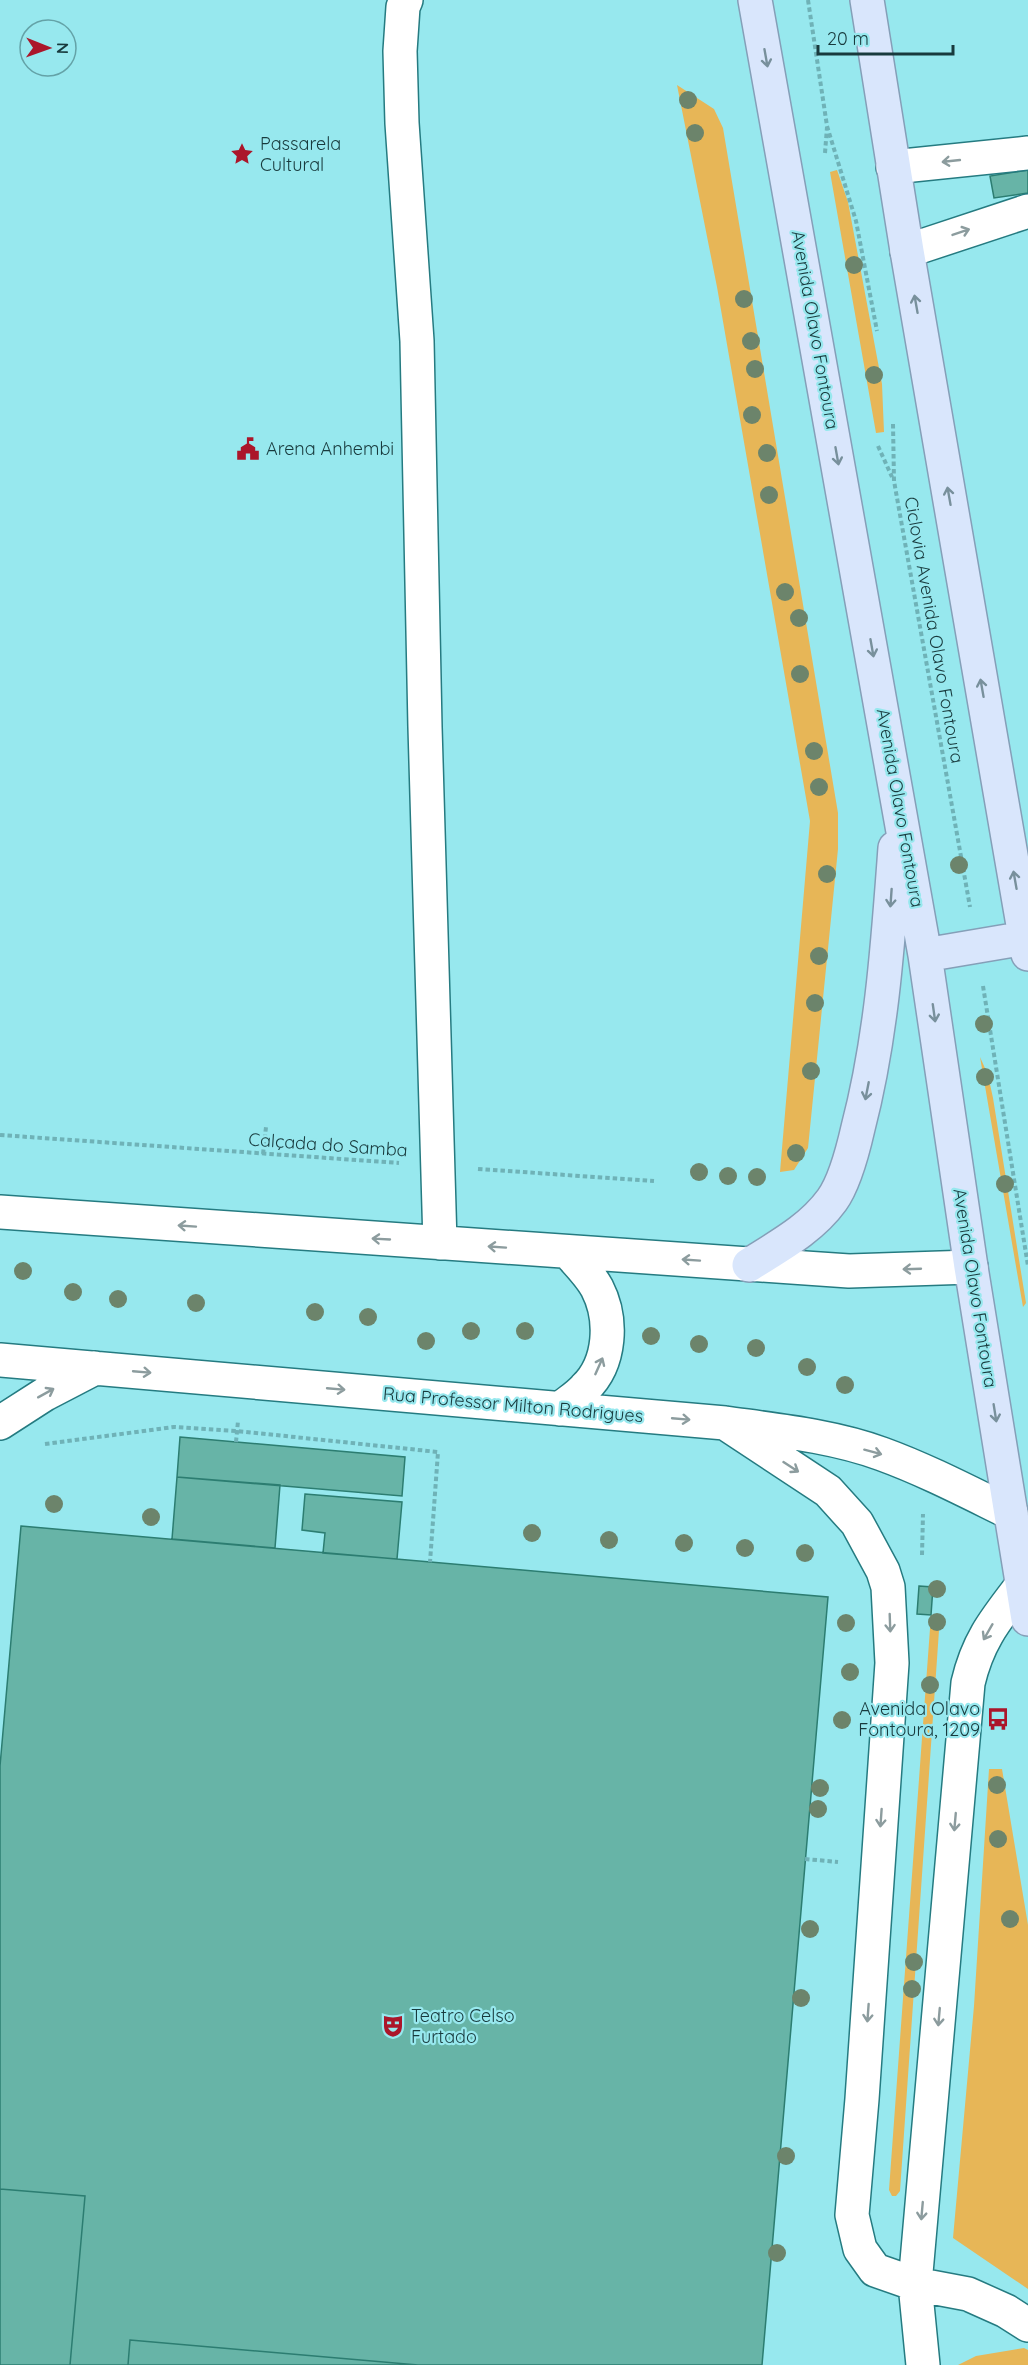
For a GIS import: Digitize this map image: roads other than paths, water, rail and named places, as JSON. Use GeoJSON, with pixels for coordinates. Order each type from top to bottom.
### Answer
{"type":"FeatureCollection","features":[{"type":"Feature","properties":{"kind":"main road","name":"Avenida Olavo Fontoura"},"geometry":{"type":"LineString","coordinates":[[755,0],[899,798],[1028,1619]]}},
{"type":"Feature","properties":{"kind":"main road"},"geometry":{"type":"LineString","coordinates":[[867,0],[907,250],[1027,946],[976,946],[925,955]]}},
{"type":"Feature","properties":{"kind":"main road"},"geometry":{"type":"LineString","coordinates":[[749,1264],[805,1230],[832,1200],[851,1156],[866,1096],[882,1004],[899,798]]}},
{"type":"Feature","properties":{"kind":"street"},"geometry":{"type":"LineString","coordinates":[[406,0],[403,7],[400,51],[402,123],[417,341],[425,739],[440,1243]]}},
{"type":"Feature","properties":{"kind":"street"},"geometry":{"type":"LineString","coordinates":[[893,167],[1028,153]]}},
{"type":"Feature","properties":{"kind":"street"},"geometry":{"type":"LineString","coordinates":[[907,250],[1028,212]]}},
{"type":"Feature","properties":{"kind":"street"},"geometry":{"type":"LineString","coordinates":[[0,1212],[244,1231],[849,1271],[971,1267]]}},
{"type":"Feature","properties":{"kind":"street"},"geometry":{"type":"LineString","coordinates":[[560,1409],[587,1387],[598,1371],[606,1348],[608,1327],[597,1288],[568,1252]]}},
{"type":"Feature","properties":{"kind":"street","name":"Rua Professor Milton Rodrigues"},"geometry":{"type":"LineString","coordinates":[[0,1360],[725,1423],[814,1437],[880,1453],[924,1471],[1011,1513]]}},
{"type":"Feature","properties":{"kind":"street"},"geometry":{"type":"LineString","coordinates":[[0,1423],[45,1394],[95,1368]]}},
{"type":"Feature","properties":{"kind":"street"},"geometry":{"type":"LineString","coordinates":[[725,1423],[828,1491],[857,1522],[883,1571],[888,1587],[892,1663],[852,2215],[860,2249],[875,2270],[915,2284],[968,2294],[1006,2311],[1028,2325]]}},
{"type":"Feature","properties":{"kind":"street"},"geometry":{"type":"LineString","coordinates":[[923,2365],[915,2284],[968,1683],[972,1666],[987,1631],[1022,1585]]}},
{"type":"Feature","properties":{"kind":"place","name":"Passarela Cultural"},"geometry":{"type":"Point","coordinates":[242,154]}},
{"type":"Feature","properties":{"kind":"place","name":"Arena Anhembi"},"geometry":{"type":"Point","coordinates":[248,449]}},
{"type":"Feature","properties":{"kind":"place","name":"Avenida Olavo Fontoura, 1209"},"geometry":{"type":"Point","coordinates":[998,1719]}},
{"type":"Feature","properties":{"kind":"place","name":"Teatro Celso Furtado"},"geometry":{"type":"Point","coordinates":[393,2026]}}]}
